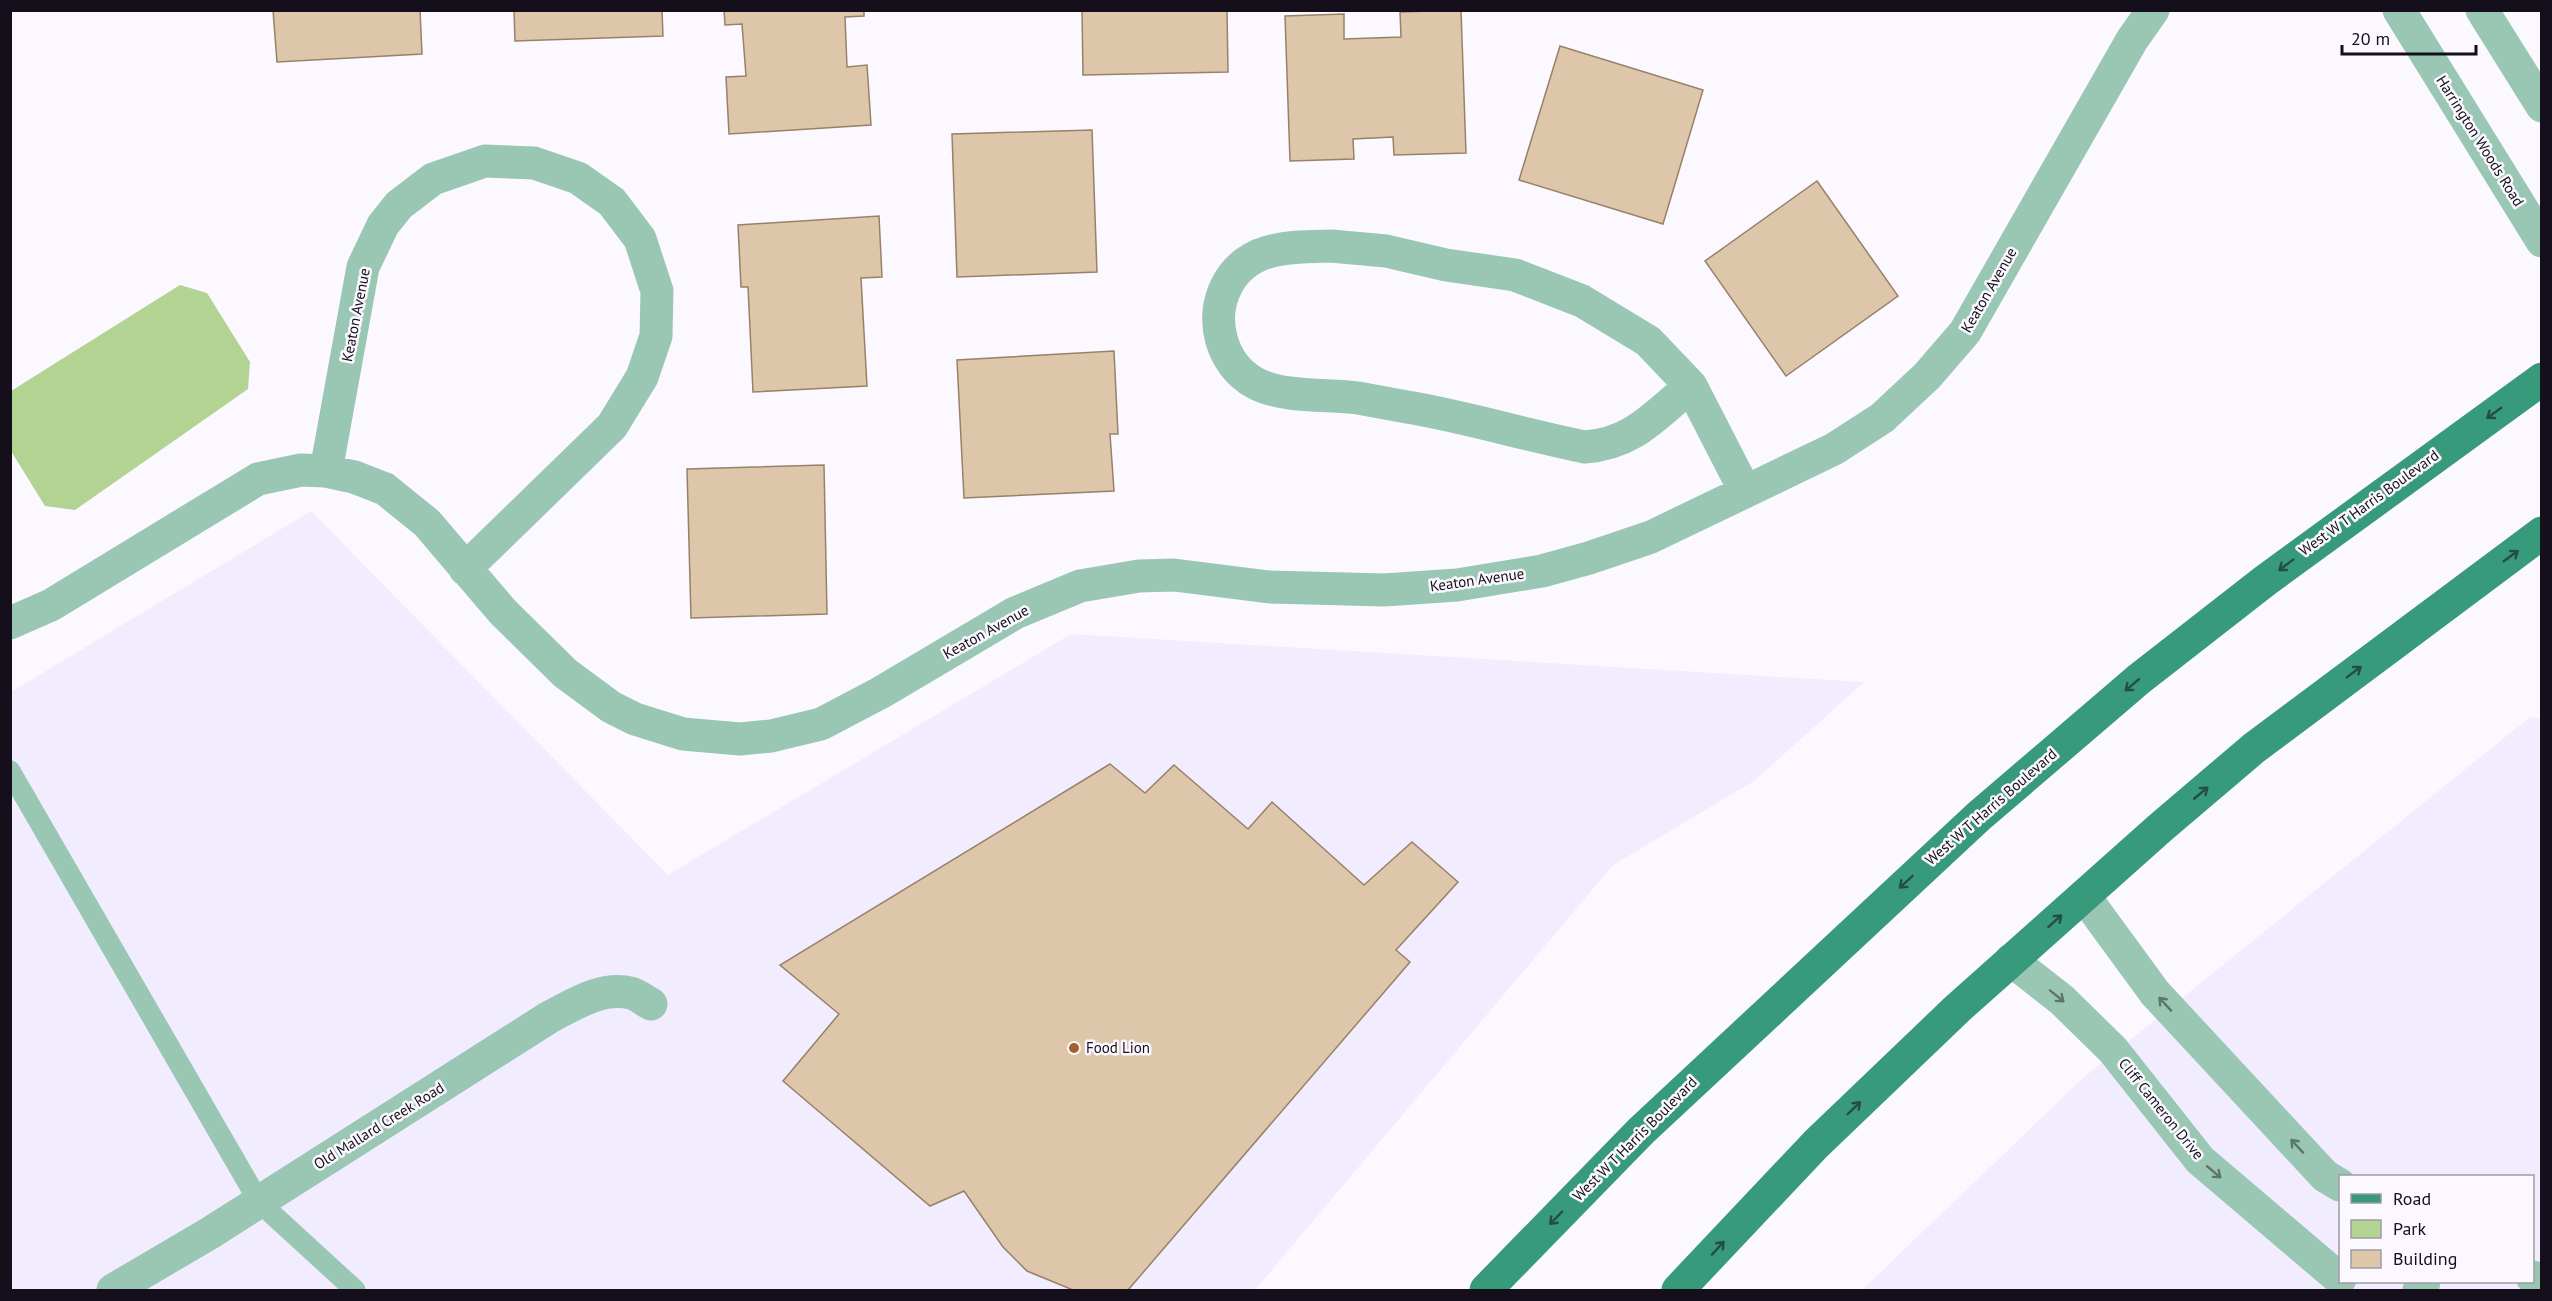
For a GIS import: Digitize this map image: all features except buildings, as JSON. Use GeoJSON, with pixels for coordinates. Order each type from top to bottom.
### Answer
{"type":"FeatureCollection","features":[{"type":"Feature","properties":{"kind":"main road","name":"West W T Harris Boulevard"},"geometry":{"type":"LineString","coordinates":[[1486,1290],[1641,1131],[1996,801],[2139,679],[2257,587],[2393,484],[2541,379]]}},
{"type":"Feature","properties":{"kind":"main road"},"geometry":{"type":"LineString","coordinates":[[1678,1290],[1816,1144],[2011,960],[2254,748],[2541,533]]}},
{"type":"Feature","properties":{"kind":"street","name":"Keaton Avenue"},"geometry":{"type":"LineString","coordinates":[[10,624],[51,605],[258,479],[301,470],[326,471],[354,477],[385,489],[427,523],[503,612],[565,673],[611,707],[635,719],[683,734],[740,739],[771,736],[822,724],[880,693],[1015,613],[1080,586],[1139,576],[1173,575],[1269,587],[1384,590],[1457,585],[1542,571],[1589,558],[1651,537],[1834,449],[1882,418],[1927,376],[1965,332],[2132,40],[2153,10]]}},
{"type":"Feature","properties":{"kind":"street","name":"Harrington Woods Road"},"geometry":{"type":"LineString","coordinates":[[2399,10],[2541,241]]}},
{"type":"Feature","properties":{"kind":"street"},"geometry":{"type":"LineString","coordinates":[[2482,10],[2541,106]]}},
{"type":"Feature","properties":{"kind":"street","name":"Keaton Avenue"},"geometry":{"type":"LineString","coordinates":[[326,471],[363,267],[383,225],[399,205],[433,179],[485,161],[534,163],[578,178],[612,202],[640,239],[657,291],[656,336],[642,377],[612,426],[465,568]]}},
{"type":"Feature","properties":{"kind":"street"},"geometry":{"type":"LineString","coordinates":[[1691,386],[1641,429],[1622,440],[1603,446],[1585,447],[1411,407],[1358,398],[1276,391],[1263,387],[1242,373],[1225,352],[1220,335],[1219,309],[1229,281],[1241,266],[1258,255],[1274,249],[1331,246],[1386,251],[1446,265],[1515,275],[1582,300],[1648,341],[1691,386],[1745,491]]}},
{"type":"Feature","properties":{"kind":"street"},"geometry":{"type":"LineString","coordinates":[[2084,896],[2155,993],[2325,1176],[2339,1184]]}},
{"type":"Feature","properties":{"kind":"street","name":"Cliff Cameron Drive"},"geometry":{"type":"LineString","coordinates":[[2011,960],[2062,999],[2113,1050],[2200,1160],[2339,1277]]}},
{"type":"Feature","properties":{"kind":"street","name":"Old Mallard Creek Road"},"geometry":{"type":"LineString","coordinates":[[113,1290],[150,1281],[259,1202],[548,1018],[584,999],[606,992],[632,993],[651,1004]]}},
{"type":"Feature","properties":{"kind":"lane"},"geometry":{"type":"LineString","coordinates":[[10,771],[259,1202],[355,1290]]}},
{"type":"Feature","properties":{"kind":"shaded area"},"geometry":{"type":"Polygon","coordinates":[[[311,511],[668,875],[1071,634],[1864,682],[1754,781],[1613,865],[1255,1290],[11,1290],[11,692],[311,511]]]}},
{"type":"Feature","properties":{"kind":"shaded area"},"geometry":{"type":"Polygon","coordinates":[[[2530,717],[2541,718],[2541,1290],[1862,1290],[2083,1078],[2530,717]]]}},
{"type":"Feature","properties":{"kind":"green space"},"geometry":{"type":"Polygon","coordinates":[[[180,285],[207,293],[250,362],[248,389],[75,510],[45,506],[11,451],[11,391],[180,285]]]}},
{"type":"Feature","properties":{"kind":"place","name":"Food Lion"},"geometry":{"type":"Point","coordinates":[1074,1048]}}]}
